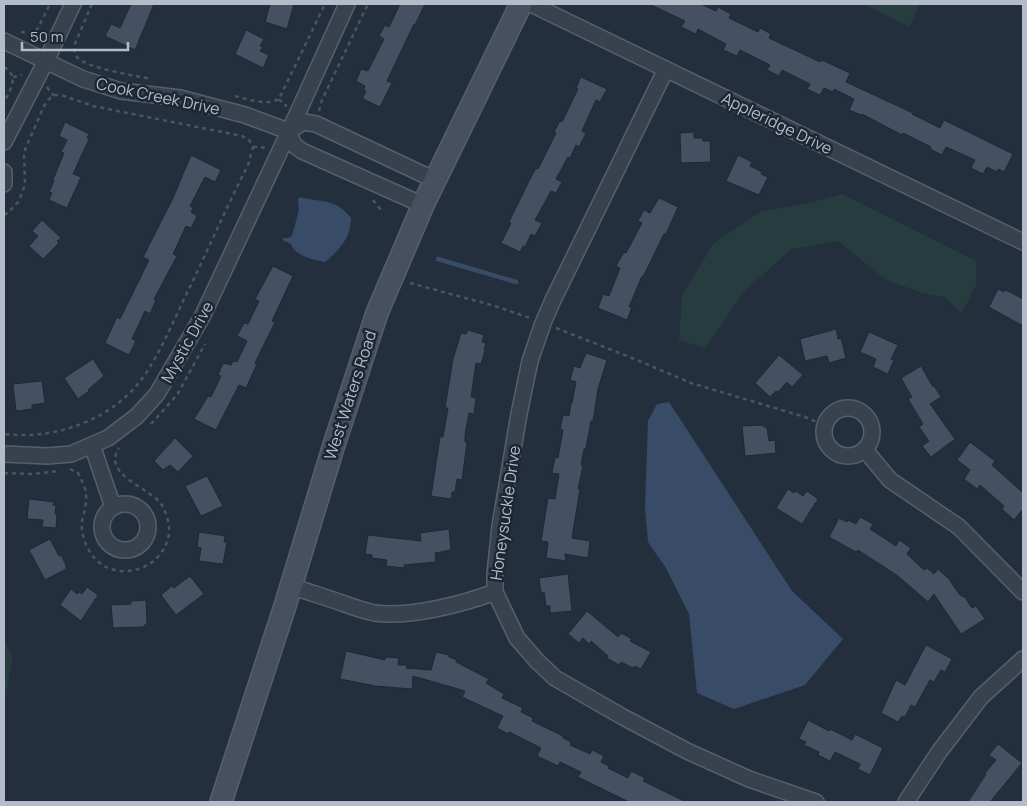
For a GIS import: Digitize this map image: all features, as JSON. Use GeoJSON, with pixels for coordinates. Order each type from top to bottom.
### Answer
{"type":"FeatureCollection","features":[{"type":"Feature","properties":{"kind":"street"},"geometry":{"type":"LineString","coordinates":[[4,142],[73,4]]}},
{"type":"Feature","properties":{"kind":"street","name":"Mystic Drive"},"geometry":{"type":"LineString","coordinates":[[4,454],[71,454],[108,438],[137,416],[162,387],[203,315],[347,4]]}},
{"type":"Feature","properties":{"kind":"street","name":"West Waters Road"},"geometry":{"type":"LineString","coordinates":[[221,802],[377,313],[423,205],[522,4]]}},
{"type":"Feature","properties":{"kind":"street","name":"Appleridge Drive"},"geometry":{"type":"LineString","coordinates":[[531,4],[1023,242]]}},
{"type":"Feature","properties":{"kind":"street","name":"Cook Creek Drive"},"geometry":{"type":"LineString","coordinates":[[4,41],[83,79],[121,91],[180,98],[245,115],[288,131]]}},
{"type":"Feature","properties":{"kind":"street","name":"Honeysuckle Drive"},"geometry":{"type":"LineString","coordinates":[[666,69],[543,323],[533,354],[519,414],[500,526],[495,592],[517,638],[537,662],[555,678],[687,751],[749,779],[816,802]]}},
{"type":"Feature","properties":{"kind":"street"},"geometry":{"type":"LineString","coordinates":[[423,205],[302,151],[294,145],[288,131],[304,122],[316,124],[435,180]]}},
{"type":"Feature","properties":{"kind":"street"},"geometry":{"type":"LineString","coordinates":[[4,172],[4,184]]}},
{"type":"Feature","properties":{"kind":"street"},"geometry":{"type":"LineString","coordinates":[[842,408],[849,408],[865,414],[870,422],[872,439],[865,450],[852,457],[844,457],[833,452],[827,446],[824,438],[824,425],[834,412],[842,408]]}},
{"type":"Feature","properties":{"kind":"street"},"geometry":{"type":"LineString","coordinates":[[92,445],[113,507]]}},
{"type":"Feature","properties":{"kind":"street"},"geometry":{"type":"LineString","coordinates":[[865,450],[890,480],[959,527],[1023,592]]}},
{"type":"Feature","properties":{"kind":"street"},"geometry":{"type":"LineString","coordinates":[[291,586],[375,613],[393,614],[412,613],[495,592]]}},
{"type":"Feature","properties":{"kind":"street"},"geometry":{"type":"LineString","coordinates":[[906,802],[939,752],[981,698],[1023,660]]}},
{"type":"Feature","properties":{"kind":"path"},"geometry":{"type":"LineString","coordinates":[[20,32],[31,33],[38,28],[50,4]]}},
{"type":"Feature","properties":{"kind":"path"},"geometry":{"type":"LineString","coordinates":[[92,4],[74,46],[74,52],[78,58],[100,68],[156,80]]}},
{"type":"Feature","properties":{"kind":"path"},"geometry":{"type":"LineString","coordinates":[[232,95],[267,102],[279,99],[325,4]]}},
{"type":"Feature","properties":{"kind":"path"},"geometry":{"type":"LineString","coordinates":[[319,111],[368,4]]}},
{"type":"Feature","properties":{"kind":"path"},"geometry":{"type":"LineString","coordinates":[[31,33],[37,41]]}},
{"type":"Feature","properties":{"kind":"path"},"geometry":{"type":"LineString","coordinates":[[4,67],[10,71],[13,77],[13,83],[4,103]]}},
{"type":"Feature","properties":{"kind":"path"},"geometry":{"type":"LineString","coordinates":[[13,77],[21,75]]}},
{"type":"Feature","properties":{"kind":"path"},"geometry":{"type":"LineString","coordinates":[[49,88],[54,96]]}},
{"type":"Feature","properties":{"kind":"path"},"geometry":{"type":"LineString","coordinates":[[4,215],[19,201],[25,185],[24,152],[44,106],[54,96],[61,94],[93,106],[242,136],[252,144],[253,151],[248,166],[171,327],[143,378],[108,411],[77,426],[39,435],[4,434]]}},
{"type":"Feature","properties":{"kind":"path"},"geometry":{"type":"LineString","coordinates":[[410,284],[495,306],[524,316]]}},
{"type":"Feature","properties":{"kind":"path"},"geometry":{"type":"LineString","coordinates":[[560,329],[691,383],[805,417],[824,425]]}},
{"type":"Feature","properties":{"kind":"path"},"geometry":{"type":"LineString","coordinates":[[145,429],[162,414],[177,395],[206,341]]}},
{"type":"Feature","properties":{"kind":"path"},"geometry":{"type":"LineString","coordinates":[[66,469],[73,470],[78,474],[86,494],[82,531],[84,542],[91,554],[110,569],[124,572],[151,564],[162,553],[168,538],[168,521],[163,506],[157,497],[130,481],[117,466],[116,454],[119,448],[125,445]]}},
{"type":"Feature","properties":{"kind":"path"},"geometry":{"type":"LineString","coordinates":[[4,473],[33,474],[60,471]]}},
{"type":"Feature","properties":{"kind":"green space"},"geometry":{"type":"Polygon","coordinates":[[[863,4],[920,4],[909,27],[863,4]]]}},
{"type":"Feature","properties":{"kind":"green space"},"geometry":{"type":"Polygon","coordinates":[[[842,194],[976,261],[976,285],[962,313],[944,297],[922,293],[886,280],[838,241],[791,249],[743,293],[705,348],[679,340],[682,296],[713,244],[760,212],[842,194]]]}},
{"type":"Feature","properties":{"kind":"green space"},"geometry":{"type":"Polygon","coordinates":[[[4,641],[13,656],[4,695],[4,641]]]}},
{"type":"Feature","properties":{"kind":"water"},"geometry":{"type":"Polygon","coordinates":[[[300,197],[334,204],[351,218],[349,232],[344,243],[325,262],[310,259],[296,252],[291,244],[282,240],[292,236],[299,210],[298,199],[300,197]]]}},
{"type":"Feature","properties":{"kind":"water"},"geometry":{"type":"Polygon","coordinates":[[[669,402],[792,591],[843,639],[805,685],[734,709],[697,693],[689,614],[666,568],[648,542],[645,508],[648,421],[657,404],[669,402]]]}},
{"type":"Feature","properties":{"kind":"building"},"geometry":{"type":"Polygon","coordinates":[[[131,4],[154,4],[135,50],[105,36],[111,24],[120,28],[131,4]]]}},
{"type":"Feature","properties":{"kind":"building"},"geometry":{"type":"Polygon","coordinates":[[[270,4],[294,4],[287,29],[265,22],[270,4]]]}},
{"type":"Feature","properties":{"kind":"building"},"geometry":{"type":"Polygon","coordinates":[[[400,4],[425,4],[387,81],[392,83],[380,107],[363,99],[366,91],[363,90],[365,86],[356,81],[361,69],[368,71],[384,39],[379,36],[385,25],[389,27],[400,4]]]}},
{"type":"Feature","properties":{"kind":"building"},"geometry":{"type":"Polygon","coordinates":[[[649,4],[701,4],[716,11],[718,7],[731,14],[729,18],[758,32],[760,28],[771,34],[769,38],[820,62],[822,60],[850,73],[846,82],[913,113],[940,128],[944,120],[1013,154],[1004,172],[998,169],[997,172],[987,167],[983,174],[971,168],[975,160],[946,147],[942,155],[930,149],[931,147],[903,133],[902,135],[862,114],[849,110],[854,99],[834,89],[833,92],[824,88],[820,95],[807,89],[810,84],[782,70],[779,76],[767,70],[770,65],[740,50],[737,56],[723,50],[726,44],[698,29],[696,34],[681,27],[685,21],[649,4]]]}},
{"type":"Feature","properties":{"kind":"building"},"geometry":{"type":"Polygon","coordinates":[[[246,30],[264,39],[260,46],[263,47],[260,51],[269,55],[263,68],[235,54],[246,30]]]}},
{"type":"Feature","properties":{"kind":"building"},"geometry":{"type":"Polygon","coordinates":[[[581,77],[607,89],[600,102],[596,100],[582,131],[586,133],[579,147],[576,145],[556,179],[562,182],[556,193],[551,191],[535,220],[542,223],[535,236],[531,234],[525,247],[523,246],[520,252],[501,243],[530,179],[536,168],[538,169],[556,133],[554,132],[560,121],[562,122],[578,89],[576,88],[581,77]]]}},
{"type":"Feature","properties":{"kind":"building"},"geometry":{"type":"Polygon","coordinates":[[[65,122],[89,134],[87,138],[89,139],[73,174],[81,177],[67,208],[49,200],[52,193],[49,192],[64,153],[61,152],[67,140],[59,136],[65,122]]]}},
{"type":"Feature","properties":{"kind":"building"},"geometry":{"type":"Polygon","coordinates":[[[694,132],[694,138],[703,138],[703,141],[710,141],[711,162],[681,163],[680,133],[694,132]]]}},
{"type":"Feature","properties":{"kind":"building"},"geometry":{"type":"Polygon","coordinates":[[[191,155],[221,170],[215,182],[205,177],[190,206],[193,208],[191,212],[197,216],[191,228],[186,226],[173,254],[177,256],[154,299],[156,300],[150,314],[145,311],[132,339],[136,341],[129,355],[105,343],[117,317],[120,319],[149,260],[143,257],[173,198],[191,155]]]}},
{"type":"Feature","properties":{"kind":"building"},"geometry":{"type":"Polygon","coordinates":[[[738,155],[752,162],[750,166],[768,177],[759,195],[726,181],[738,155]]]}},
{"type":"Feature","properties":{"kind":"building"},"geometry":{"type":"Polygon","coordinates":[[[659,198],[678,207],[666,234],[664,234],[642,276],[629,307],[632,307],[627,320],[598,308],[603,294],[609,296],[620,268],[616,266],[624,252],[626,253],[642,223],[638,221],[644,210],[650,213],[659,198]]]}},
{"type":"Feature","properties":{"kind":"building"},"geometry":{"type":"Polygon","coordinates":[[[42,220],[61,238],[57,241],[59,243],[43,259],[29,246],[38,236],[32,231],[42,220]]]}},
{"type":"Feature","properties":{"kind":"building"},"geometry":{"type":"Polygon","coordinates":[[[273,266],[293,276],[272,321],[275,322],[255,363],[257,364],[246,388],[239,385],[216,430],[194,419],[208,396],[211,397],[221,376],[218,375],[223,363],[231,365],[233,361],[237,362],[247,341],[237,336],[244,323],[248,324],[259,301],[255,299],[273,266]]]}},
{"type":"Feature","properties":{"kind":"building"},"geometry":{"type":"Polygon","coordinates":[[[998,289],[1004,292],[1006,290],[1023,299],[1023,326],[989,307],[998,289]]]}},
{"type":"Feature","properties":{"kind":"building"},"geometry":{"type":"Polygon","coordinates":[[[836,329],[838,339],[841,338],[846,358],[829,363],[827,356],[805,361],[800,339],[836,329]]]}},
{"type":"Feature","properties":{"kind":"building"},"geometry":{"type":"Polygon","coordinates":[[[468,330],[484,335],[482,342],[486,343],[481,364],[476,363],[471,397],[476,398],[474,414],[469,413],[465,435],[465,442],[467,442],[462,480],[457,479],[455,492],[452,492],[451,499],[431,496],[440,437],[443,437],[448,408],[445,408],[453,359],[461,333],[466,334],[468,330]]]}},
{"type":"Feature","properties":{"kind":"building"},"geometry":{"type":"Polygon","coordinates":[[[869,332],[898,345],[891,359],[894,360],[888,374],[873,367],[876,359],[860,352],[869,332]]]}},
{"type":"Feature","properties":{"kind":"building"},"geometry":{"type":"Polygon","coordinates":[[[586,353],[607,360],[598,389],[593,421],[591,421],[586,448],[584,449],[572,538],[590,541],[588,558],[565,554],[566,561],[546,558],[548,542],[541,541],[548,498],[555,499],[559,474],[552,473],[555,457],[558,458],[563,430],[560,429],[563,415],[569,416],[572,403],[576,382],[570,380],[574,366],[580,368],[586,353]]]}},
{"type":"Feature","properties":{"kind":"building"},"geometry":{"type":"Polygon","coordinates":[[[779,355],[803,375],[792,387],[787,382],[778,392],[776,391],[770,397],[755,383],[779,355]]]}},
{"type":"Feature","properties":{"kind":"building"},"geometry":{"type":"Polygon","coordinates":[[[93,359],[104,376],[78,399],[64,378],[93,359]]]}},
{"type":"Feature","properties":{"kind":"building"},"geometry":{"type":"Polygon","coordinates":[[[921,366],[941,397],[930,404],[955,439],[931,457],[922,446],[929,441],[919,427],[923,424],[908,399],[912,397],[901,378],[921,366]]]}},
{"type":"Feature","properties":{"kind":"building"},"geometry":{"type":"Polygon","coordinates":[[[42,381],[45,403],[32,405],[32,409],[16,411],[13,384],[42,381]]]}},
{"type":"Feature","properties":{"kind":"building"},"geometry":{"type":"Polygon","coordinates":[[[761,425],[767,428],[769,441],[775,440],[776,453],[745,456],[742,426],[761,425]]]}},
{"type":"Feature","properties":{"kind":"building"},"geometry":{"type":"Polygon","coordinates":[[[175,438],[193,456],[178,472],[170,465],[163,470],[154,461],[175,438]]]}},
{"type":"Feature","properties":{"kind":"building"},"geometry":{"type":"Polygon","coordinates":[[[970,442],[995,461],[992,465],[1023,493],[1023,509],[1014,520],[1002,509],[1004,506],[980,485],[977,489],[964,479],[970,470],[957,460],[970,442]]]}},
{"type":"Feature","properties":{"kind":"building"},"geometry":{"type":"Polygon","coordinates":[[[207,476],[223,506],[201,516],[185,486],[207,476]]]}},
{"type":"Feature","properties":{"kind":"building"},"geometry":{"type":"Polygon","coordinates":[[[788,489],[794,493],[796,491],[803,496],[807,491],[818,499],[802,524],[776,508],[788,489]]]}},
{"type":"Feature","properties":{"kind":"building"},"geometry":{"type":"Polygon","coordinates":[[[29,499],[54,502],[53,505],[56,505],[55,514],[57,514],[56,528],[42,527],[43,520],[27,519],[29,499]]]}},
{"type":"Feature","properties":{"kind":"building"},"geometry":{"type":"Polygon","coordinates":[[[860,517],[873,524],[870,529],[896,546],[899,540],[911,548],[907,554],[924,570],[927,568],[934,574],[938,569],[949,579],[959,594],[964,596],[972,608],[976,606],[985,619],[961,634],[934,594],[928,602],[898,576],[858,550],[856,552],[829,537],[839,518],[856,524],[860,517]]]}},
{"type":"Feature","properties":{"kind":"building"},"geometry":{"type":"Polygon","coordinates":[[[449,529],[451,550],[435,553],[436,562],[404,565],[404,568],[386,566],[387,560],[372,558],[372,555],[365,554],[368,535],[421,541],[420,533],[449,529]]]}},
{"type":"Feature","properties":{"kind":"building"},"geometry":{"type":"Polygon","coordinates":[[[199,532],[225,536],[224,542],[227,542],[223,564],[199,561],[201,548],[197,547],[199,532]]]}},
{"type":"Feature","properties":{"kind":"building"},"geometry":{"type":"Polygon","coordinates":[[[50,539],[59,556],[61,555],[66,569],[45,580],[29,550],[50,539]]]}},
{"type":"Feature","properties":{"kind":"building"},"geometry":{"type":"Polygon","coordinates":[[[568,574],[572,611],[550,613],[550,606],[546,606],[544,592],[541,593],[539,578],[568,574]]]}},
{"type":"Feature","properties":{"kind":"building"},"geometry":{"type":"Polygon","coordinates":[[[190,576],[204,594],[176,615],[161,595],[190,576]]]}},
{"type":"Feature","properties":{"kind":"building"},"geometry":{"type":"Polygon","coordinates":[[[87,587],[98,595],[81,621],[60,605],[71,589],[77,594],[79,592],[82,594],[87,587]]]}},
{"type":"Feature","properties":{"kind":"building"},"geometry":{"type":"Polygon","coordinates":[[[146,600],[147,623],[143,627],[113,628],[111,605],[131,604],[131,601],[146,600]]]}},
{"type":"Feature","properties":{"kind":"building"},"geometry":{"type":"Polygon","coordinates":[[[587,611],[618,637],[621,633],[632,639],[630,641],[651,652],[641,669],[635,666],[633,668],[621,662],[619,665],[607,658],[608,656],[591,641],[589,644],[583,638],[579,643],[568,634],[587,611]]]}},
{"type":"Feature","properties":{"kind":"building"},"geometry":{"type":"Polygon","coordinates":[[[926,645],[952,659],[945,672],[941,670],[934,682],[930,680],[915,707],[911,705],[905,717],[902,716],[898,722],[881,713],[896,680],[905,685],[926,645]]]}},
{"type":"Feature","properties":{"kind":"building"},"geometry":{"type":"Polygon","coordinates":[[[346,651],[385,660],[385,657],[399,658],[398,665],[407,665],[406,668],[431,670],[436,652],[449,655],[449,657],[457,660],[456,662],[489,679],[486,683],[504,694],[502,698],[523,708],[521,712],[533,718],[532,721],[563,736],[563,738],[571,742],[570,745],[590,754],[592,750],[604,756],[601,762],[609,766],[608,768],[628,778],[631,771],[645,778],[643,781],[686,802],[629,802],[578,777],[581,772],[560,762],[558,766],[537,756],[541,748],[497,728],[503,716],[462,697],[465,691],[413,676],[412,689],[375,686],[340,679],[346,651]]]}},
{"type":"Feature","properties":{"kind":"building"},"geometry":{"type":"Polygon","coordinates":[[[808,720],[852,740],[855,734],[883,748],[870,775],[858,769],[860,764],[835,752],[830,761],[818,755],[819,752],[804,745],[806,742],[799,739],[808,720]]]}},
{"type":"Feature","properties":{"kind":"building"},"geometry":{"type":"Polygon","coordinates":[[[998,744],[1022,763],[990,802],[968,802],[985,773],[996,760],[989,755],[998,744]]]}},
{"type":"Feature","properties":{"kind":"waterway"},"geometry":{"type":"LineString","coordinates":[[438,259],[516,282]]}}]}
